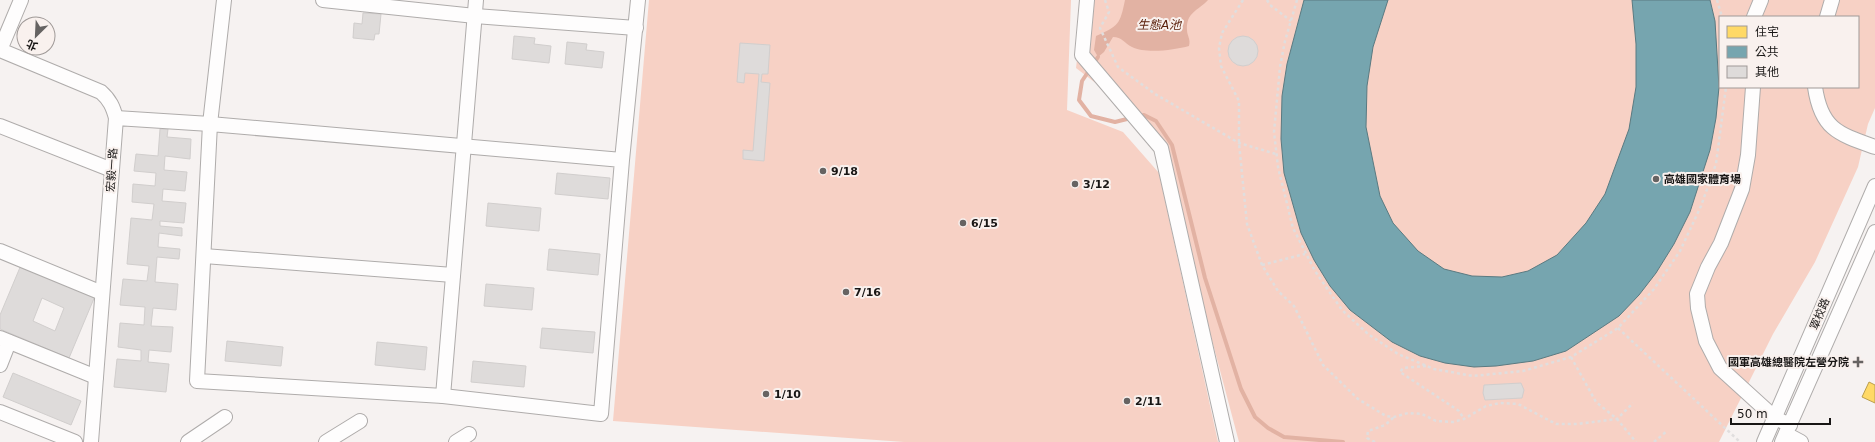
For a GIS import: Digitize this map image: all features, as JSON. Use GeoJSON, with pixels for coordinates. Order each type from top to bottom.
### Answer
{"type":"FeatureCollection","features":[{"type":"Feature","properties":{"kind":"street"},"geometry":{"type":"LineString","coordinates":[[21,0],[0,50],[101,92],[109,100],[114,109],[116,118],[210,124],[622,160]]}},
{"type":"Feature","properties":{"kind":"street"},"geometry":{"type":"LineString","coordinates":[[224,0],[210,124],[197,381],[443,396],[601,414],[622,160],[638,0]]}},
{"type":"Feature","properties":{"kind":"street"},"geometry":{"type":"LineString","coordinates":[[323,0],[475,16],[636,28]]}},
{"type":"Feature","properties":{"kind":"street"},"geometry":{"type":"LineString","coordinates":[[443,396],[476,0]]}},
{"type":"Feature","properties":{"kind":"street"},"geometry":{"type":"LineString","coordinates":[[1087,0],[1082,55],[1161,148],[1227,442]]}},
{"type":"Feature","properties":{"kind":"street"},"geometry":{"type":"LineString","coordinates":[[1754,16],[1761,0]]}},
{"type":"Feature","properties":{"kind":"street"},"geometry":{"type":"LineString","coordinates":[[1827,16],[1832,0]]}},
{"type":"Feature","properties":{"kind":"street"},"geometry":{"type":"LineString","coordinates":[[1753,88],[1748,155],[1742,189],[1721,243],[1708,267],[1697,294],[1701,324],[1713,357],[1720,368],[1775,418],[1786,434],[1802,442]]}},
{"type":"Feature","properties":{"kind":"street"},"geometry":{"type":"LineString","coordinates":[[1815,88],[1818,105],[1827,123],[1845,136],[1875,147]]}},
{"type":"Feature","properties":{"kind":"street","name":"宏毅一路"},"geometry":{"type":"LineString","coordinates":[[91,442],[116,118]]}},
{"type":"Feature","properties":{"kind":"street"},"geometry":{"type":"LineString","coordinates":[[0,126],[112,170]]}},
{"type":"Feature","properties":{"kind":"street","name":"軍校路"},"geometry":{"type":"LineString","coordinates":[[1764,442],[1875,186]]}},
{"type":"Feature","properties":{"kind":"street","name":"軍校路"},"geometry":{"type":"LineString","coordinates":[[1786,434],[1875,232]]}},
{"type":"Feature","properties":{"kind":"street"},"geometry":{"type":"LineString","coordinates":[[0,251],[102,293]]}},
{"type":"Feature","properties":{"kind":"street"},"geometry":{"type":"LineString","coordinates":[[204,256],[453,275]]}},
{"type":"Feature","properties":{"kind":"street"},"geometry":{"type":"LineString","coordinates":[[0,365],[4,340],[96,377]]}},
{"type":"Feature","properties":{"kind":"street"},"geometry":{"type":"LineString","coordinates":[[0,412],[76,442]]}},
{"type":"Feature","properties":{"kind":"street"},"geometry":{"type":"LineString","coordinates":[[188,442],[225,417]]}},
{"type":"Feature","properties":{"kind":"street"},"geometry":{"type":"LineString","coordinates":[[326,442],[360,421]]}},
{"type":"Feature","properties":{"kind":"street"},"geometry":{"type":"LineString","coordinates":[[456,442],[469,434]]}},
{"type":"Feature","properties":{"kind":"path"},"geometry":{"type":"LineString","coordinates":[[1105,0],[1109,12],[1100,28],[1118,67],[1155,94],[1239,143],[1277,154]]}},
{"type":"Feature","properties":{"kind":"path"},"geometry":{"type":"LineString","coordinates":[[1243,0],[1222,34],[1219,48],[1221,66],[1239,101],[1239,143],[1247,224],[1262,265],[1278,291],[1294,306],[1323,365],[1358,399],[1386,416],[1394,417],[1408,413],[1422,414],[1436,421],[1453,422],[1486,406],[1518,404],[1556,424],[1577,424],[1617,419],[1633,403]]}},
{"type":"Feature","properties":{"kind":"path"},"geometry":{"type":"LineString","coordinates":[[1267,0],[1270,5],[1291,21]]}},
{"type":"Feature","properties":{"kind":"path"},"geometry":{"type":"LineString","coordinates":[[1297,0],[1285,41],[1280,67],[1274,132],[1278,167],[1293,228],[1305,254],[1342,310],[1368,334],[1398,354],[1428,366],[1472,376],[1523,371],[1571,357],[1618,328],[1654,289],[1680,251],[1701,206],[1716,164],[1726,88]]}},
{"type":"Feature","properties":{"kind":"path"},"geometry":{"type":"LineString","coordinates":[[1717,0],[1722,16]]}},
{"type":"Feature","properties":{"kind":"path"},"geometry":{"type":"LineString","coordinates":[[1262,265],[1305,254]]}},
{"type":"Feature","properties":{"kind":"path"},"geometry":{"type":"LineString","coordinates":[[1618,328],[1740,442]]}},
{"type":"Feature","properties":{"kind":"path"},"geometry":{"type":"LineString","coordinates":[[1571,357],[1596,402],[1617,419],[1636,442]]}},
{"type":"Feature","properties":{"kind":"path"},"geometry":{"type":"LineString","coordinates":[[1428,366],[1403,368],[1400,372],[1459,411],[1464,418]]}},
{"type":"Feature","properties":{"kind":"path"},"geometry":{"type":"LineString","coordinates":[[1375,442],[1368,438],[1368,431],[1386,425],[1394,417]]}},
{"type":"Feature","properties":{"kind":"path"},"geometry":{"type":"LineString","coordinates":[[1654,442],[1667,431]]}},
{"type":"Feature","properties":{"kind":"shaded area"},"geometry":{"type":"Polygon","coordinates":[[[649,0],[1071,0],[1067,110],[1123,132],[1159,173],[1218,442],[904,442],[613,421],[649,0]]]}},
{"type":"Feature","properties":{"kind":"shaded area"},"geometry":{"type":"Polygon","coordinates":[[[1084,0],[1875,0],[1875,108],[1868,124],[1858,167],[1815,262],[1773,334],[1719,442],[1239,442],[1161,148],[1119,101],[1076,68],[1084,0]]]}},
{"type":"Feature","properties":{"kind":"water","name":"生態A池"},"geometry":{"type":"Polygon","coordinates":[[[1125,0],[1208,0],[1193,12],[1188,19],[1187,30],[1190,41],[1189,46],[1176,49],[1152,51],[1132,47],[1121,39],[1113,37],[1104,52],[1098,57],[1094,50],[1096,36],[1114,27],[1120,19],[1125,0]]]}},
{"type":"Feature","properties":{"kind":"building: 住宅"},"geometry":{"type":"Polygon","coordinates":[[[1869,382],[1875,385],[1875,403],[1862,397],[1869,382]]]}},
{"type":"Feature","properties":{"kind":"building: 公共","name":"高雄國家體育場"},"geometry":{"type":"Polygon","coordinates":[[[1304,0],[1388,0],[1373,47],[1367,86],[1366,127],[1380,196],[1393,223],[1418,251],[1444,269],[1472,276],[1502,277],[1528,271],[1557,255],[1586,223],[1605,194],[1629,129],[1636,87],[1636,44],[1632,0],[1710,0],[1715,21],[1719,87],[1716,118],[1710,150],[1690,212],[1674,244],[1656,273],[1639,295],[1619,316],[1566,351],[1533,361],[1496,366],[1474,367],[1445,363],[1420,356],[1392,342],[1350,310],[1330,286],[1314,260],[1301,233],[1284,173],[1281,139],[1282,96],[1287,64],[1304,0]]]}},
{"type":"Feature","properties":{"kind":"building: 其他"},"geometry":{"type":"Polygon","coordinates":[[[363,13],[381,14],[379,34],[375,34],[374,40],[353,38],[354,23],[362,24],[363,13]]]}},
{"type":"Feature","properties":{"kind":"building: 其他"},"geometry":{"type":"Polygon","coordinates":[[[514,36],[535,38],[534,44],[551,46],[549,63],[512,59],[514,36]]]}},
{"type":"Feature","properties":{"kind":"building: 其他"},"geometry":{"type":"Polygon","coordinates":[[[1243,36],[1254,40],[1258,51],[1254,62],[1243,66],[1232,62],[1228,51],[1232,40],[1243,36]]]}},
{"type":"Feature","properties":{"kind":"building: 其他"},"geometry":{"type":"Polygon","coordinates":[[[567,42],[587,44],[586,50],[604,52],[602,68],[565,64],[567,42]]]}},
{"type":"Feature","properties":{"kind":"building: 其他"},"geometry":{"type":"Polygon","coordinates":[[[740,43],[770,45],[768,74],[762,74],[761,82],[770,83],[764,161],[743,159],[743,150],[753,151],[759,74],[745,73],[744,83],[737,82],[740,43]]]}},
{"type":"Feature","properties":{"kind":"building: 其他"},"geometry":{"type":"Polygon","coordinates":[[[160,129],[168,129],[167,137],[191,139],[190,159],[165,156],[164,170],[187,172],[185,191],[163,189],[162,201],[186,203],[184,223],[160,221],[160,226],[182,228],[182,236],[159,233],[158,247],[180,249],[179,259],[157,257],[155,282],[178,284],[176,310],[153,308],[151,326],[173,327],[171,352],[149,350],[148,362],[169,364],[166,392],[114,387],[117,359],[141,361],[141,350],[118,347],[120,323],[144,325],[145,307],[120,305],[123,279],[147,281],[149,266],[127,264],[131,218],[152,220],[154,204],[132,202],[133,184],[155,186],[156,173],[134,171],[136,154],[158,156],[160,129]]]}},
{"type":"Feature","properties":{"kind":"building: 其他"},"geometry":{"type":"Polygon","coordinates":[[[557,173],[610,178],[608,199],[555,194],[557,173]]]}},
{"type":"Feature","properties":{"kind":"building: 其他"},"geometry":{"type":"Polygon","coordinates":[[[488,203],[541,208],[539,231],[486,226],[488,203]]]}},
{"type":"Feature","properties":{"kind":"building: 其他"},"geometry":{"type":"Polygon","coordinates":[[[549,249],[600,254],[598,275],[547,270],[549,249]]]}},
{"type":"Feature","properties":{"kind":"building: 其他"},"geometry":{"type":"Polygon","coordinates":[[[21,265],[95,296],[69,358],[0,329],[0,315],[21,265]],[[42,298],[33,321],[55,331],[64,308],[42,298]]]}},
{"type":"Feature","properties":{"kind":"building: 其他"},"geometry":{"type":"Polygon","coordinates":[[[486,284],[534,288],[532,310],[484,306],[486,284]]]}},
{"type":"Feature","properties":{"kind":"building: 其他"},"geometry":{"type":"Polygon","coordinates":[[[542,328],[595,332],[593,353],[540,348],[542,328]]]}},
{"type":"Feature","properties":{"kind":"building: 其他"},"geometry":{"type":"Polygon","coordinates":[[[227,341],[283,347],[281,366],[225,361],[227,341]]]}},
{"type":"Feature","properties":{"kind":"building: 其他"},"geometry":{"type":"Polygon","coordinates":[[[377,342],[427,347],[425,370],[375,365],[377,342]]]}},
{"type":"Feature","properties":{"kind":"building: 其他"},"geometry":{"type":"Polygon","coordinates":[[[473,361],[526,366],[524,387],[471,382],[473,361]]]}},
{"type":"Feature","properties":{"kind":"building: 其他"},"geometry":{"type":"Polygon","coordinates":[[[13,373],[81,401],[71,425],[3,397],[13,373]]]}},
{"type":"Feature","properties":{"kind":"building: 其他"},"geometry":{"type":"Polygon","coordinates":[[[1521,383],[1524,390],[1522,398],[1485,400],[1483,393],[1484,385],[1521,383]]]}},
{"type":"Feature","properties":{"kind":"waterway"},"geometry":{"type":"LineString","coordinates":[[1098,57],[1082,81],[1079,100],[1091,116],[1115,122],[1131,118]]}},
{"type":"Feature","properties":{"kind":"waterway"},"geometry":{"type":"LineString","coordinates":[[1138,117],[1144,115],[1156,121],[1172,145],[1205,278],[1241,389],[1255,417],[1268,428],[1284,437],[1343,442]]}},
{"type":"Feature","properties":{"kind":"place","name":"9/18"},"geometry":{"type":"Point","coordinates":[823,171]}},
{"type":"Feature","properties":{"kind":"place","name":"高雄國家體育場"},"geometry":{"type":"Point","coordinates":[1656,179]}},
{"type":"Feature","properties":{"kind":"place","name":"3/12"},"geometry":{"type":"Point","coordinates":[1075,184]}},
{"type":"Feature","properties":{"kind":"place","name":"6/15"},"geometry":{"type":"Point","coordinates":[963,223]}},
{"type":"Feature","properties":{"kind":"place","name":"7/16"},"geometry":{"type":"Point","coordinates":[846,292]}},
{"type":"Feature","properties":{"kind":"place","name":"國軍高雄總醫院左營分院"},"geometry":{"type":"Point","coordinates":[1858,362]}},
{"type":"Feature","properties":{"kind":"place","name":"1/10"},"geometry":{"type":"Point","coordinates":[766,394]}},
{"type":"Feature","properties":{"kind":"place","name":"2/11"},"geometry":{"type":"Point","coordinates":[1127,401]}}]}
